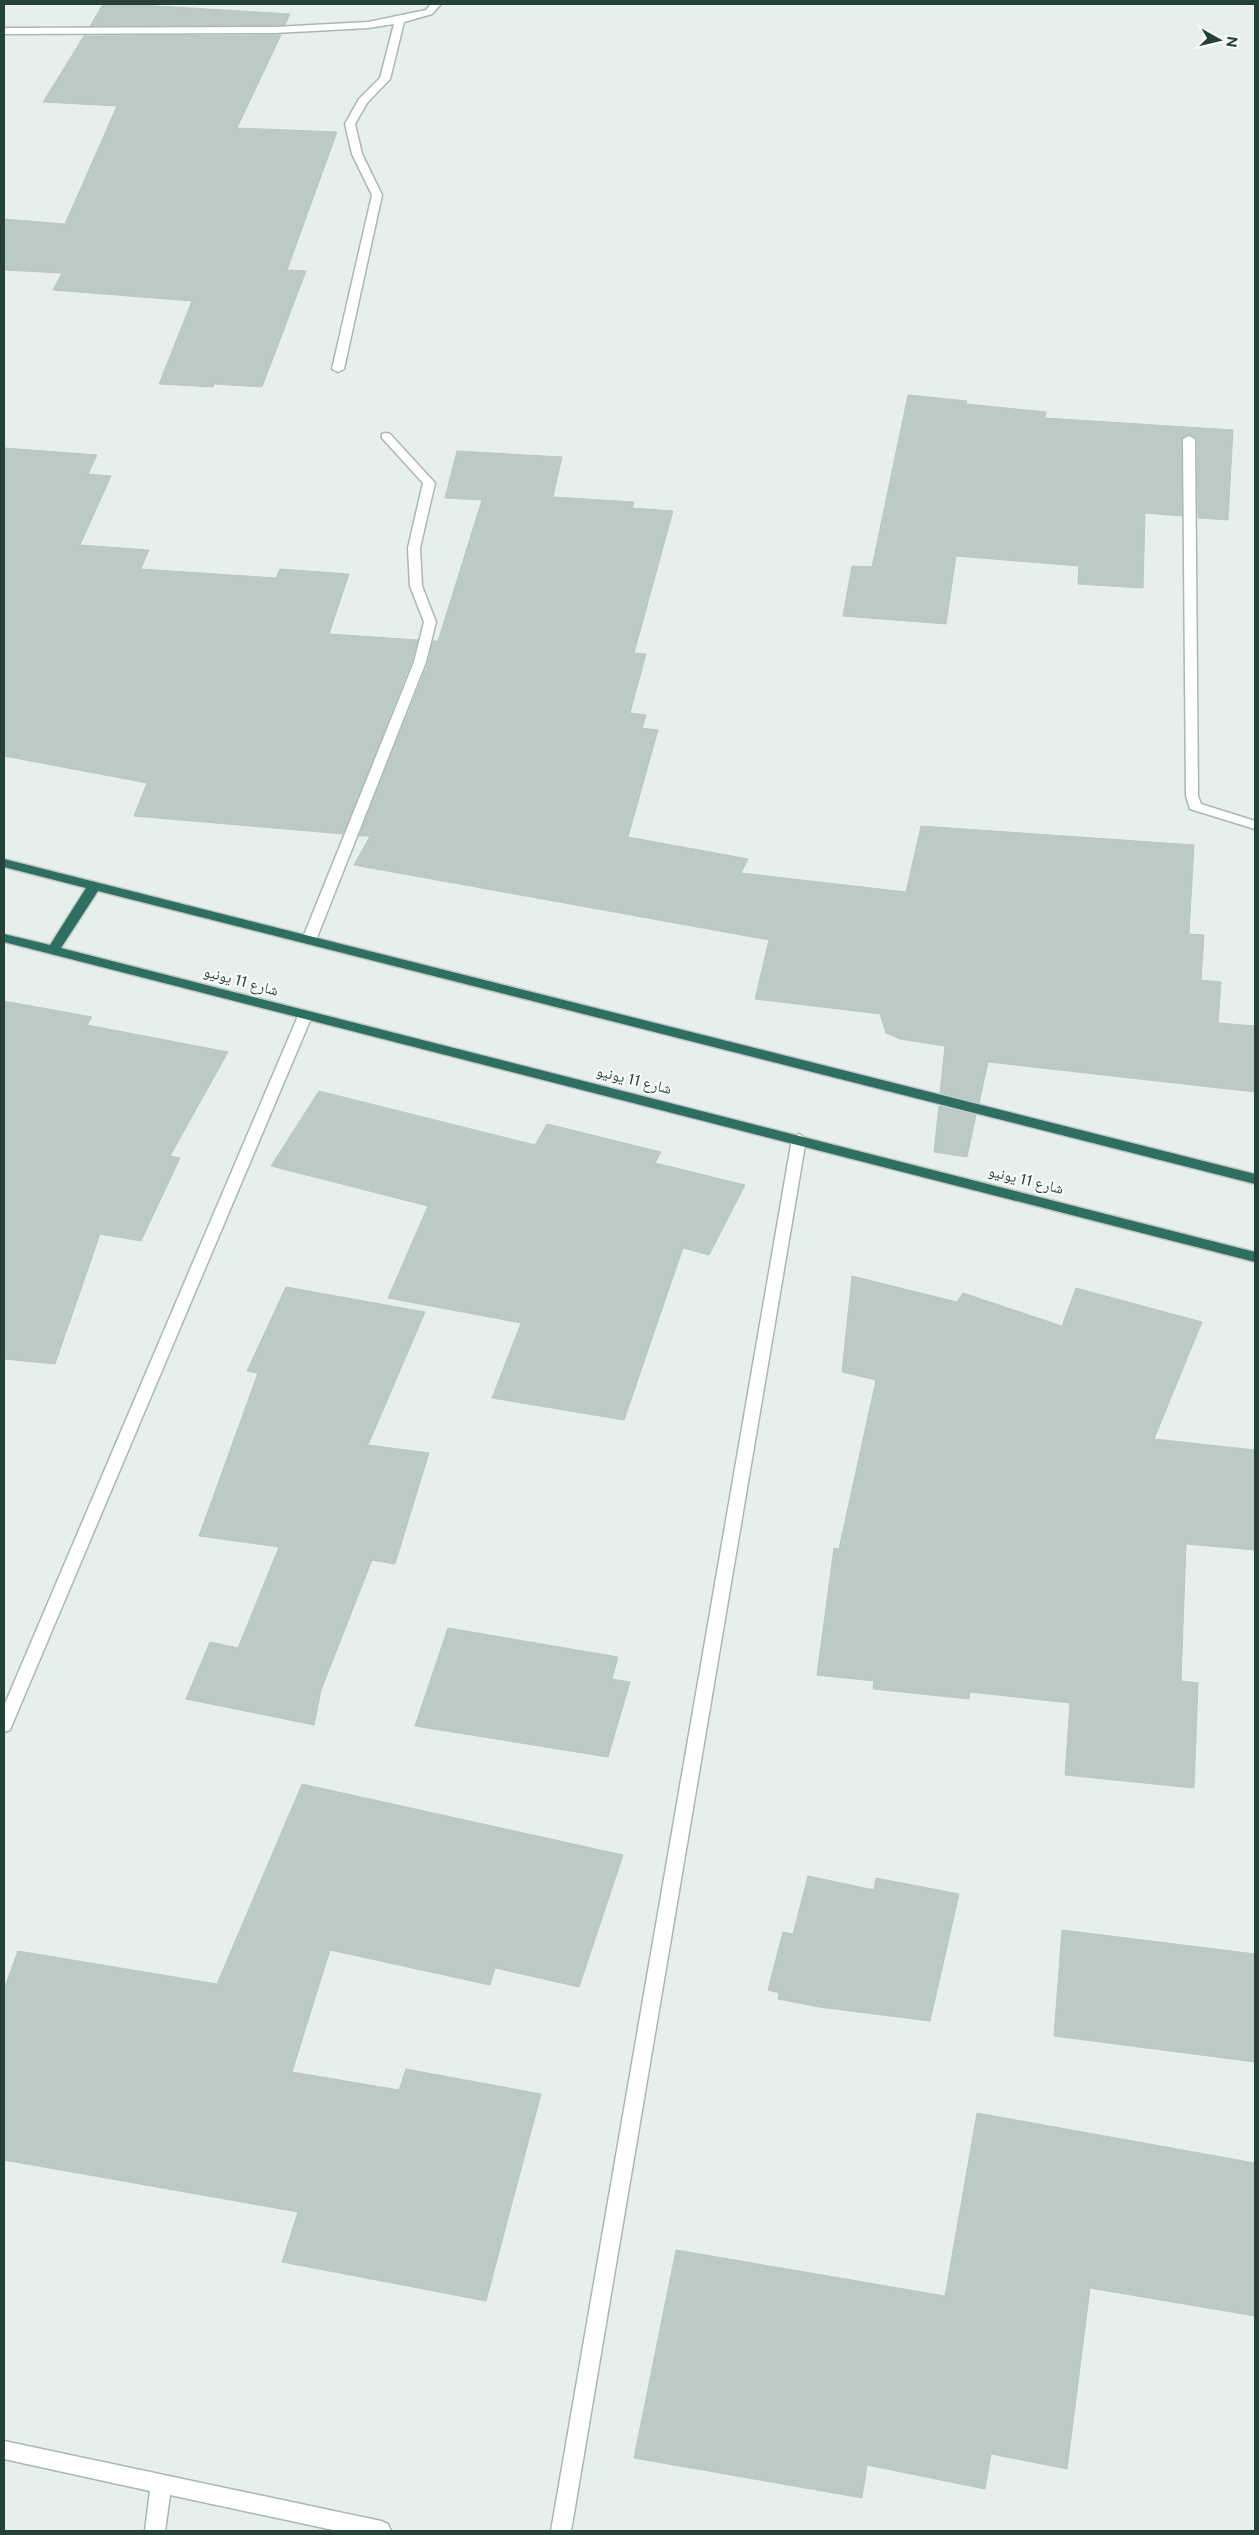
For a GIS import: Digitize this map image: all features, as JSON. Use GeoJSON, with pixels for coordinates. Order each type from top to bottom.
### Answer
{"type":"FeatureCollection","features":[{"type":"Feature","properties":{"kind":"highway"},"geometry":{"type":"LineString","coordinates":[[4,863],[1255,1179]]}},
{"type":"Feature","properties":{"kind":"highway"},"geometry":{"type":"LineString","coordinates":[[54,950],[94,886]]}},
{"type":"Feature","properties":{"kind":"highway","name":"شارع 11 يونيو"},"geometry":{"type":"LineString","coordinates":[[4,938],[305,1016],[799,1139],[1255,1257]]}},
{"type":"Feature","properties":{"kind":"street"},"geometry":{"type":"LineString","coordinates":[[4,31],[274,30],[368,25],[400,20],[429,12],[436,4]]}},
{"type":"Feature","properties":{"kind":"street"},"geometry":{"type":"LineString","coordinates":[[338,369],[377,194],[357,154],[350,124],[363,101],[385,79],[400,20]]}},
{"type":"Feature","properties":{"kind":"street"},"geometry":{"type":"LineString","coordinates":[[309,940],[420,662],[430,622],[416,586],[414,548],[429,483],[386,436]]}},
{"type":"Feature","properties":{"kind":"street"},"geometry":{"type":"LineString","coordinates":[[1189,439],[1192,796],[1195,806],[1255,825]]}},
{"type":"Feature","properties":{"kind":"street"},"geometry":{"type":"LineString","coordinates":[[4,1725],[305,1016]]}},
{"type":"Feature","properties":{"kind":"street"},"geometry":{"type":"LineString","coordinates":[[561,2531],[799,1139]]}},
{"type":"Feature","properties":{"kind":"street"},"geometry":{"type":"LineString","coordinates":[[4,2450],[381,2531]]}},
{"type":"Feature","properties":{"kind":"street"},"geometry":{"type":"LineString","coordinates":[[155,2531],[161,2483]]}},
{"type":"Feature","properties":{"kind":"building"},"geometry":{"type":"Polygon","coordinates":[[[103,4],[290,14],[285,25],[90,26],[103,4]]]}},
{"type":"Feature","properties":{"kind":"building"},"geometry":{"type":"Polygon","coordinates":[[[281,35],[237,128],[337,132],[287,270],[306,271],[262,387],[214,384],[213,387],[159,384],[192,301],[53,290],[62,273],[4,270],[4,219],[65,224],[117,106],[43,102],[84,36],[281,35]]]}},
{"type":"Feature","properties":{"kind":"building"},"geometry":{"type":"Polygon","coordinates":[[[908,395],[967,401],[966,404],[1046,412],[1045,418],[1233,430],[1228,520],[1198,518],[1197,439],[1188,434],[1181,439],[1182,516],[1145,513],[1143,588],[1078,584],[1079,566],[956,556],[946,624],[843,616],[852,566],[872,567],[908,395]]]}},
{"type":"Feature","properties":{"kind":"building"},"geometry":{"type":"Polygon","coordinates":[[[4,448],[97,455],[88,474],[111,476],[80,545],[149,550],[141,569],[276,578],[280,569],[349,574],[329,634],[418,640],[412,661],[343,834],[134,816],[147,783],[4,756],[4,448]]]}},
{"type":"Feature","properties":{"kind":"building"},"geometry":{"type":"Polygon","coordinates":[[[457,451],[562,457],[553,497],[634,502],[632,508],[673,511],[634,653],[646,654],[630,713],[646,715],[642,728],[658,730],[628,837],[748,859],[741,873],[906,892],[921,826],[1194,845],[1189,934],[1204,935],[1201,980],[1221,982],[1218,1023],[1255,1026],[1255,1092],[988,1062],[979,1103],[940,1093],[945,1046],[900,1039],[886,1033],[880,1014],[755,999],[769,940],[354,865],[370,836],[359,836],[428,663],[433,641],[438,641],[482,500],[445,498],[457,451]]]}},
{"type":"Feature","properties":{"kind":"building"},"geometry":{"type":"Polygon","coordinates":[[[4,1001],[92,1017],[87,1025],[228,1052],[170,1156],[180,1158],[141,1241],[100,1234],[55,1364],[4,1359],[4,1001]]]}},
{"type":"Feature","properties":{"kind":"building"},"geometry":{"type":"Polygon","coordinates":[[[319,1091],[535,1145],[547,1124],[661,1152],[655,1163],[745,1185],[709,1255],[683,1248],[624,1420],[492,1398],[521,1323],[388,1298],[428,1206],[271,1166],[319,1091]]]}},
{"type":"Feature","properties":{"kind":"building"},"geometry":{"type":"Polygon","coordinates":[[[939,1106],[976,1115],[967,1157],[934,1152],[939,1106]]]}},
{"type":"Feature","properties":{"kind":"building"},"geometry":{"type":"Polygon","coordinates":[[[852,1276],[957,1302],[963,1293],[1062,1326],[1076,1288],[1202,1322],[1154,1439],[1255,1450],[1255,1550],[1186,1544],[1181,1681],[1198,1683],[1194,1788],[1065,1775],[1070,1703],[970,1692],[969,1699],[873,1689],[874,1681],[817,1675],[834,1548],[839,1549],[876,1380],[842,1372],[852,1276]]]}},
{"type":"Feature","properties":{"kind":"building"},"geometry":{"type":"Polygon","coordinates":[[[286,1287],[425,1312],[368,1445],[429,1453],[395,1564],[372,1560],[321,1690],[314,1725],[186,1699],[210,1642],[238,1648],[279,1547],[199,1536],[258,1373],[247,1371],[286,1287]]]}},
{"type":"Feature","properties":{"kind":"building"},"geometry":{"type":"Polygon","coordinates":[[[448,1628],[618,1657],[612,1679],[630,1682],[608,1757],[415,1726],[448,1628]]]}},
{"type":"Feature","properties":{"kind":"building"},"geometry":{"type":"Polygon","coordinates":[[[302,1784],[623,1855],[579,1987],[495,1968],[490,1985],[330,1950],[292,2072],[399,2090],[406,2069],[541,2094],[486,2301],[282,2262],[298,2212],[4,2160],[4,1989],[18,1951],[217,1984],[302,1784]]]}},
{"type":"Feature","properties":{"kind":"building"},"geometry":{"type":"Polygon","coordinates":[[[808,1876],[874,1890],[876,1878],[959,1894],[930,2021],[819,2007],[778,1999],[779,1993],[768,1990],[783,1932],[793,1934],[808,1876]]]}},
{"type":"Feature","properties":{"kind":"building"},"geometry":{"type":"Polygon","coordinates":[[[1062,1930],[1255,1954],[1255,2062],[1054,2036],[1062,1930]]]}},
{"type":"Feature","properties":{"kind":"building"},"geometry":{"type":"Polygon","coordinates":[[[977,2113],[1255,2163],[1255,2316],[1090,2288],[1067,2469],[991,2454],[985,2489],[867,2465],[862,2498],[634,2458],[676,2250],[945,2296],[977,2113]]]}}]}
